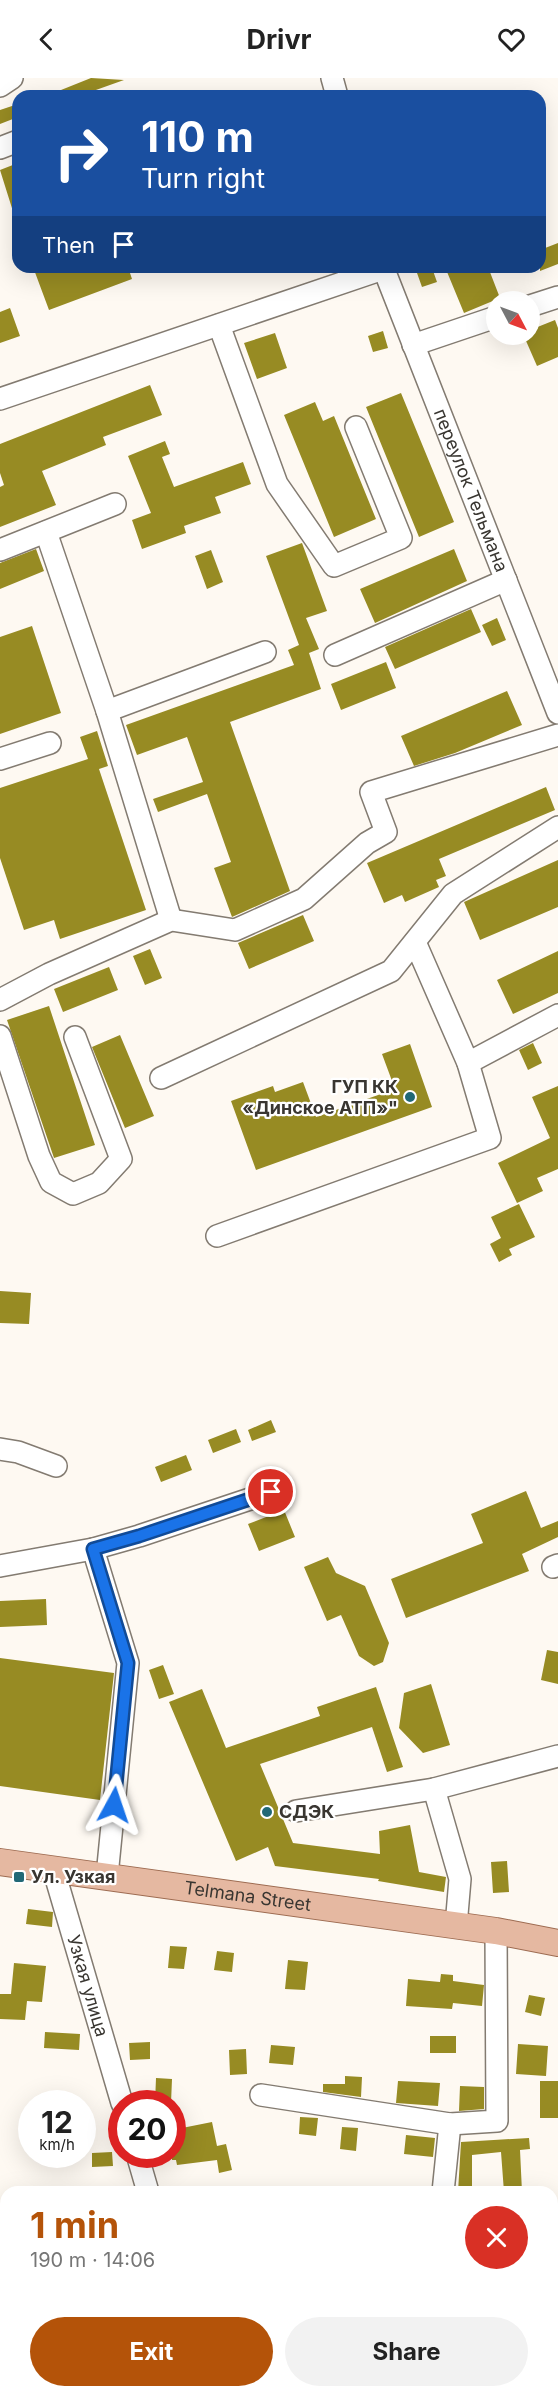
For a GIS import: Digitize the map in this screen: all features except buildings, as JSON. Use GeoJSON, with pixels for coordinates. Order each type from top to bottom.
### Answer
{"type":"FeatureCollection","features":[{"type":"Feature","properties":{"kind":"main road","name":"Telmana Street"},"geometry":{"type":"LineString","coordinates":[[0,1862],[496,1931],[558,1943]]}},
{"type":"Feature","properties":{"kind":"street"},"geometry":{"type":"LineString","coordinates":[[0,86],[12,78]]}},
{"type":"Feature","properties":{"kind":"street"},"geometry":{"type":"LineString","coordinates":[[0,399],[369,273]]}},
{"type":"Feature","properties":{"kind":"street","name":"переулок Тельмана"},"geometry":{"type":"LineString","coordinates":[[385,273],[558,712]]}},
{"type":"Feature","properties":{"kind":"street"},"geometry":{"type":"LineString","coordinates":[[540,303],[558,297]]}},
{"type":"Feature","properties":{"kind":"street"},"geometry":{"type":"LineString","coordinates":[[413,345],[486,320]]}},
{"type":"Feature","properties":{"kind":"street"},"geometry":{"type":"LineString","coordinates":[[219,325],[277,484],[334,566],[401,538],[356,427]]}},
{"type":"Feature","properties":{"kind":"street"},"geometry":{"type":"LineString","coordinates":[[0,550],[115,504]]}},
{"type":"Feature","properties":{"kind":"street"},"geometry":{"type":"LineString","coordinates":[[46,532],[107,711],[171,920]]}},
{"type":"Feature","properties":{"kind":"street"},"geometry":{"type":"LineString","coordinates":[[335,655],[506,580]]}},
{"type":"Feature","properties":{"kind":"street"},"geometry":{"type":"LineString","coordinates":[[107,711],[265,652]]}},
{"type":"Feature","properties":{"kind":"street"},"geometry":{"type":"LineString","coordinates":[[0,1000],[49,974],[171,920],[235,930],[304,899],[367,843],[386,832],[371,792],[558,735]]}},
{"type":"Feature","properties":{"kind":"street"},"geometry":{"type":"LineString","coordinates":[[0,759],[50,743]]}},
{"type":"Feature","properties":{"kind":"street"},"geometry":{"type":"LineString","coordinates":[[161,1078],[391,971],[453,894],[558,826]]}},
{"type":"Feature","properties":{"kind":"street"},"geometry":{"type":"LineString","coordinates":[[217,1236],[490,1138],[468,1063],[415,942]]}},
{"type":"Feature","properties":{"kind":"street"},"geometry":{"type":"LineString","coordinates":[[468,1063],[558,1015]]}},
{"type":"Feature","properties":{"kind":"street"},"geometry":{"type":"LineString","coordinates":[[0,1036],[39,1156],[51,1182],[73,1194],[99,1183],[121,1159],[75,1037]]}},
{"type":"Feature","properties":{"kind":"street"},"geometry":{"type":"LineString","coordinates":[[0,1449],[18,1452],[56,1466]]}},
{"type":"Feature","properties":{"kind":"street"},"geometry":{"type":"LineString","coordinates":[[0,1566],[93,1549],[271,1492]]}},
{"type":"Feature","properties":{"kind":"street"},"geometry":{"type":"LineString","coordinates":[[93,1549],[128,1663],[107,1876]]}},
{"type":"Feature","properties":{"kind":"street"},"geometry":{"type":"LineString","coordinates":[[296,1812],[434,1790],[558,1756]]}},
{"type":"Feature","properties":{"kind":"street"},"geometry":{"type":"LineString","coordinates":[[434,1790],[460,1879],[456,1926]]}},
{"type":"Feature","properties":{"kind":"street","name":"Узкая улица"},"geometry":{"type":"LineString","coordinates":[[53,1868],[118,2090]]}},
{"type":"Feature","properties":{"kind":"street"},"geometry":{"type":"LineString","coordinates":[[261,2095],[450,2124],[497,2121],[496,1931]]}},
{"type":"Feature","properties":{"kind":"street"},"geometry":{"type":"LineString","coordinates":[[444,2186],[450,2124]]}},
{"type":"Feature","properties":{"kind":"street"},"geometry":{"type":"LineString","coordinates":[[141,2168],[146,2186]]}},
{"type":"Feature","properties":{"kind":"place","name":"ГУП КК «Динское АТП»\""},"geometry":{"type":"Point","coordinates":[410,1097]}},
{"type":"Feature","properties":{"kind":"place","name":"СДЭК"},"geometry":{"type":"Point","coordinates":[267,1812]}},
{"type":"Feature","properties":{"kind":"place","name":"Ул. Узкая"},"geometry":{"type":"Point","coordinates":[19,1877]}},
{"type":"Feature","properties":{"kind":"route"},"geometry":{"type":"LineString","coordinates":[[114,1805],[128,1663],[93,1549],[271,1492]]}}]}
